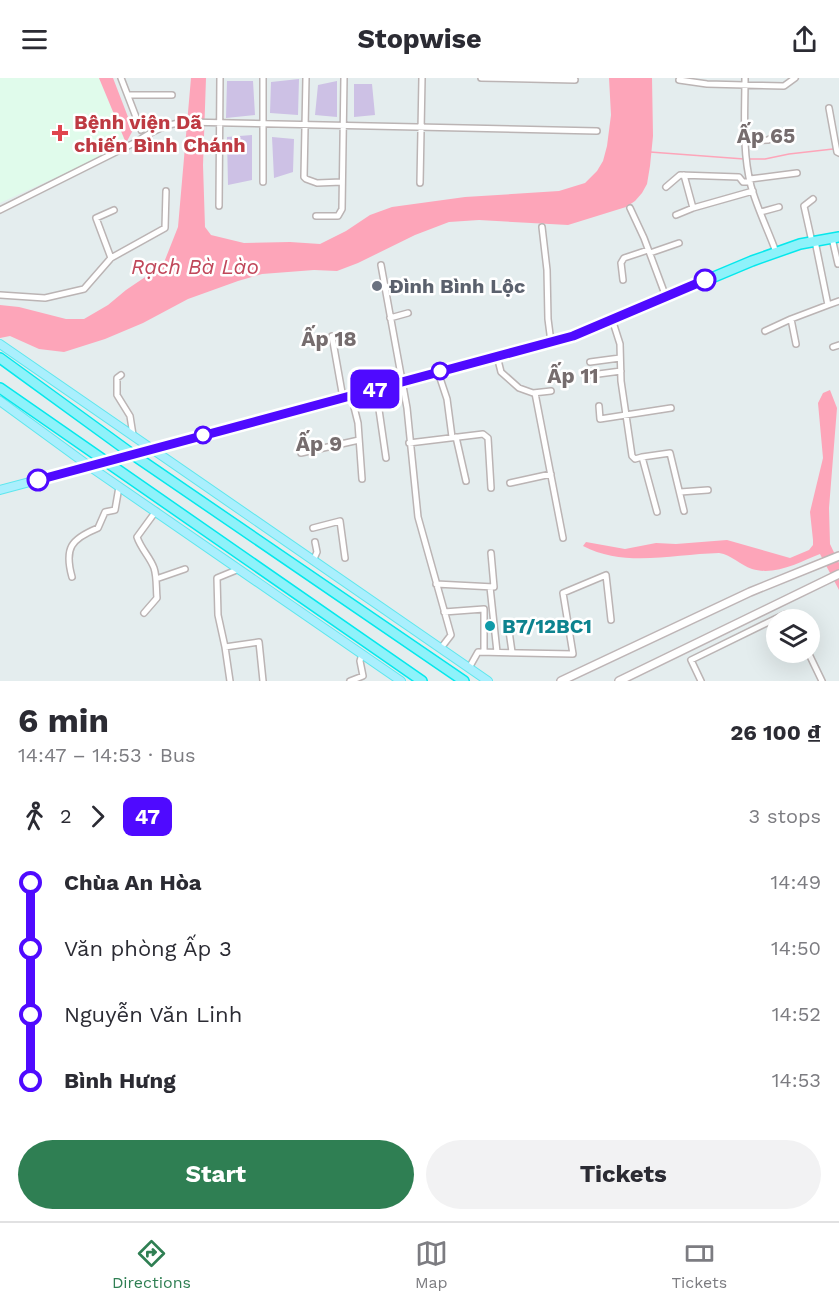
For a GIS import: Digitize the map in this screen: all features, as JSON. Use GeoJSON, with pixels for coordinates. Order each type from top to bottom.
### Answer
{"type":"FeatureCollection","features":[{"type":"Feature","properties":{"kind":"highway"},"geometry":{"type":"LineString","coordinates":[[105,462],[573,336],[776,252],[835,237]]}},
{"type":"Feature","properties":{"kind":"highway"},"geometry":{"type":"LineString","coordinates":[[0,358],[132,454],[464,681]]}},
{"type":"Feature","properties":{"kind":"highway"},"geometry":{"type":"LineString","coordinates":[[0,388],[422,681]]}},
{"type":"Feature","properties":{"kind":"main road"},"geometry":{"type":"LineString","coordinates":[[0,344],[488,681]]}},
{"type":"Feature","properties":{"kind":"main road"},"geometry":{"type":"LineString","coordinates":[[0,401],[119,487],[401,681]]}},
{"type":"Feature","properties":{"kind":"main road"},"geometry":{"type":"LineString","coordinates":[[0,490],[105,462]]}},
{"type":"Feature","properties":{"kind":"main road"},"geometry":{"type":"LineString","coordinates":[[561,681],[728,602],[838,556]]}},
{"type":"Feature","properties":{"kind":"main road"},"geometry":{"type":"LineString","coordinates":[[619,681],[839,574]]}},
{"type":"Feature","properties":{"kind":"street"},"geometry":{"type":"LineString","coordinates":[[121,78],[141,130]]}},
{"type":"Feature","properties":{"kind":"street"},"geometry":{"type":"LineString","coordinates":[[219,206],[220,78]]}},
{"type":"Feature","properties":{"kind":"street"},"geometry":{"type":"LineString","coordinates":[[262,182],[263,78]]}},
{"type":"Feature","properties":{"kind":"street"},"geometry":{"type":"LineString","coordinates":[[306,78],[306,179],[317,183],[342,182]]}},
{"type":"Feature","properties":{"kind":"street"},"geometry":{"type":"LineString","coordinates":[[316,216],[338,216],[342,208],[344,78]]}},
{"type":"Feature","properties":{"kind":"street"},"geometry":{"type":"LineString","coordinates":[[420,183],[422,78]]}},
{"type":"Feature","properties":{"kind":"street"},"geometry":{"type":"LineString","coordinates":[[481,78],[575,80]]}},
{"type":"Feature","properties":{"kind":"street"},"geometry":{"type":"LineString","coordinates":[[745,78],[748,170],[753,191],[776,252]]}},
{"type":"Feature","properties":{"kind":"street"},"geometry":{"type":"LineString","coordinates":[[679,80],[707,84],[784,86],[795,78]]}},
{"type":"Feature","properties":{"kind":"street"},"geometry":{"type":"LineString","coordinates":[[128,95],[172,95]]}},
{"type":"Feature","properties":{"kind":"street"},"geometry":{"type":"LineString","coordinates":[[829,108],[838,152]]}},
{"type":"Feature","properties":{"kind":"street"},"geometry":{"type":"LineString","coordinates":[[0,210],[136,142],[156,129],[173,123],[597,131]]}},
{"type":"Feature","properties":{"kind":"street"},"geometry":{"type":"LineString","coordinates":[[746,143],[768,140],[774,136],[792,135]]}},
{"type":"Feature","properties":{"kind":"street"},"geometry":{"type":"LineString","coordinates":[[666,187],[680,175],[738,177],[743,182],[797,173]]}},
{"type":"Feature","properties":{"kind":"street"},"geometry":{"type":"LineString","coordinates":[[684,176],[693,208]]}},
{"type":"Feature","properties":{"kind":"street"},"geometry":{"type":"LineString","coordinates":[[0,296],[45,298],[84,289],[111,258],[165,228],[166,191]]}},
{"type":"Feature","properties":{"kind":"street"},"geometry":{"type":"LineString","coordinates":[[676,215],[753,191]]}},
{"type":"Feature","properties":{"kind":"street"},"geometry":{"type":"LineString","coordinates":[[813,199],[804,206],[828,305]]}},
{"type":"Feature","properties":{"kind":"street"},"geometry":{"type":"LineString","coordinates":[[761,212],[779,207]]}},
{"type":"Feature","properties":{"kind":"street"},"geometry":{"type":"LineString","coordinates":[[630,208],[666,297]]}},
{"type":"Feature","properties":{"kind":"street"},"geometry":{"type":"LineString","coordinates":[[111,258],[96,218],[114,210]]}},
{"type":"Feature","properties":{"kind":"street"},"geometry":{"type":"LineString","coordinates":[[542,227],[551,342]]}},
{"type":"Feature","properties":{"kind":"street"},"geometry":{"type":"LineString","coordinates":[[835,237],[838,264]]}},
{"type":"Feature","properties":{"kind":"street"},"geometry":{"type":"LineString","coordinates":[[623,280],[621,263],[624,258],[679,243]]}},
{"type":"Feature","properties":{"kind":"street"},"geometry":{"type":"LineString","coordinates":[[381,265],[403,381],[418,517],[450,635],[441,648]]}},
{"type":"Feature","properties":{"kind":"street"},"geometry":{"type":"LineString","coordinates":[[765,331],[839,301]]}},
{"type":"Feature","properties":{"kind":"street"},"geometry":{"type":"LineString","coordinates":[[390,318],[408,313]]}},
{"type":"Feature","properties":{"kind":"street"},"geometry":{"type":"LineString","coordinates":[[612,319],[620,344],[621,371],[632,456],[635,459],[670,453],[684,510]]}},
{"type":"Feature","properties":{"kind":"street"},"geometry":{"type":"LineString","coordinates":[[791,319],[796,344]]}},
{"type":"Feature","properties":{"kind":"street"},"geometry":{"type":"LineString","coordinates":[[332,336],[344,398]]}},
{"type":"Feature","properties":{"kind":"street"},"geometry":{"type":"LineString","coordinates":[[497,356],[501,372],[519,388],[535,393],[551,391]]}},
{"type":"Feature","properties":{"kind":"street"},"geometry":{"type":"LineString","coordinates":[[590,362],[620,358]]}},
{"type":"Feature","properties":{"kind":"street"},"geometry":{"type":"LineString","coordinates":[[591,375],[621,371]]}},
{"type":"Feature","properties":{"kind":"street"},"geometry":{"type":"LineString","coordinates":[[438,372],[447,399],[466,481]]}},
{"type":"Feature","properties":{"kind":"street"},"geometry":{"type":"LineString","coordinates":[[121,375],[117,378],[117,395],[130,416],[133,437]]}},
{"type":"Feature","properties":{"kind":"street"},"geometry":{"type":"LineString","coordinates":[[376,389],[386,458]]}},
{"type":"Feature","properties":{"kind":"street"},"geometry":{"type":"LineString","coordinates":[[535,393],[562,538]]}},
{"type":"Feature","properties":{"kind":"street"},"geometry":{"type":"LineString","coordinates":[[354,406],[358,423],[362,478]]}},
{"type":"Feature","properties":{"kind":"street"},"geometry":{"type":"LineString","coordinates":[[599,406],[600,419],[671,408]]}},
{"type":"Feature","properties":{"kind":"street"},"geometry":{"type":"LineString","coordinates":[[409,443],[483,434],[488,438],[491,488]]}},
{"type":"Feature","properties":{"kind":"street"},"geometry":{"type":"LineString","coordinates":[[301,453],[359,440]]}},
{"type":"Feature","properties":{"kind":"street"},"geometry":{"type":"LineString","coordinates":[[642,457],[657,512]]}},
{"type":"Feature","properties":{"kind":"street"},"geometry":{"type":"LineString","coordinates":[[510,483],[550,474]]}},
{"type":"Feature","properties":{"kind":"street"},"geometry":{"type":"LineString","coordinates":[[72,577],[69,565],[70,549],[78,537],[98,528],[105,512],[115,510],[119,487]]}},
{"type":"Feature","properties":{"kind":"street"},"geometry":{"type":"LineString","coordinates":[[680,492],[708,490]]}},
{"type":"Feature","properties":{"kind":"street"},"geometry":{"type":"LineString","coordinates":[[144,613],[157,598],[156,579],[153,566],[141,549],[137,537],[156,511]]}},
{"type":"Feature","properties":{"kind":"street"},"geometry":{"type":"LineString","coordinates":[[313,528],[340,522],[345,558]]}},
{"type":"Feature","properties":{"kind":"street"},"geometry":{"type":"LineString","coordinates":[[313,561],[317,552],[315,542]]}},
{"type":"Feature","properties":{"kind":"street"},"geometry":{"type":"LineString","coordinates":[[436,584],[494,587],[491,553]]}},
{"type":"Feature","properties":{"kind":"street"},"geometry":{"type":"LineString","coordinates":[[156,579],[185,569]]}},
{"type":"Feature","properties":{"kind":"street"},"geometry":{"type":"LineString","coordinates":[[230,681],[218,615],[217,578],[239,569]]}},
{"type":"Feature","properties":{"kind":"street"},"geometry":{"type":"LineString","coordinates":[[469,668],[478,652],[573,654],[563,593],[606,575],[611,620]]}},
{"type":"Feature","properties":{"kind":"street"},"geometry":{"type":"LineString","coordinates":[[490,587],[497,652]]}},
{"type":"Feature","properties":{"kind":"street"},"geometry":{"type":"LineString","coordinates":[[444,612],[484,609],[484,652]]}},
{"type":"Feature","properties":{"kind":"street"},"geometry":{"type":"LineString","coordinates":[[701,681],[691,660],[766,623]]}},
{"type":"Feature","properties":{"kind":"street"},"geometry":{"type":"LineString","coordinates":[[508,624],[512,652]]}},
{"type":"Feature","properties":{"kind":"street"},"geometry":{"type":"LineString","coordinates":[[225,647],[259,642],[263,681]]}},
{"type":"Feature","properties":{"kind":"street"},"geometry":{"type":"LineString","coordinates":[[350,681],[363,676],[360,661],[362,654]]}},
{"type":"Feature","properties":{"kind":"street"},"geometry":{"type":"LineString","coordinates":[[813,663],[822,681]]}},
{"type":"Feature","properties":{"kind":"shaded area","name":"Bệnh viện Dã chiến Bình Chánh"},"geometry":{"type":"Polygon","coordinates":[[[0,78],[99,78],[126,143],[0,203],[0,78]]]}},
{"type":"Feature","properties":{"kind":"shaded area"},"geometry":{"type":"Polygon","coordinates":[[[299,79],[298,115],[270,113],[271,82],[299,79]]]}},
{"type":"Feature","properties":{"kind":"shaded area"},"geometry":{"type":"Polygon","coordinates":[[[227,81],[253,81],[255,115],[226,118],[227,81]]]}},
{"type":"Feature","properties":{"kind":"shaded area"},"geometry":{"type":"Polygon","coordinates":[[[337,81],[337,117],[315,115],[318,85],[337,81]]]}},
{"type":"Feature","properties":{"kind":"shaded area"},"geometry":{"type":"Polygon","coordinates":[[[354,84],[372,84],[375,115],[354,117],[354,84]]]}},
{"type":"Feature","properties":{"kind":"shaded area"},"geometry":{"type":"Polygon","coordinates":[[[252,135],[252,180],[228,185],[227,137],[252,135]]]}},
{"type":"Feature","properties":{"kind":"shaded area"},"geometry":{"type":"Polygon","coordinates":[[[272,137],[294,139],[293,172],[274,178],[272,137]]]}},
{"type":"Feature","properties":{"kind":"water"},"geometry":{"type":"Polygon","coordinates":[[[99,78],[113,78],[133,130],[126,143],[99,78]]]}},
{"type":"Feature","properties":{"kind":"water","name":"Rạch Bà Lào"},"geometry":{"type":"Polygon","coordinates":[[[191,78],[206,78],[203,165],[205,227],[211,235],[244,243],[320,244],[370,215],[392,207],[465,197],[559,191],[585,183],[603,161],[607,146],[611,115],[609,78],[652,78],[653,136],[647,184],[635,201],[626,207],[568,225],[479,220],[449,222],[337,271],[314,270],[262,274],[188,299],[143,323],[105,339],[64,352],[39,349],[10,336],[0,338],[0,305],[19,307],[66,319],[84,319],[108,305],[163,265],[178,227],[191,78]]]}},
{"type":"Feature","properties":{"kind":"water"},"geometry":{"type":"Polygon","coordinates":[[[830,390],[837,408],[829,508],[830,544],[839,563],[839,590],[820,554],[787,567],[761,571],[719,553],[633,558],[599,553],[583,546],[586,542],[625,549],[656,543],[676,544],[727,540],[790,558],[809,550],[813,545],[810,512],[823,458],[818,403],[823,393],[830,390]]]}},
{"type":"Feature","properties":{"kind":"waterway"},"geometry":{"type":"LineString","coordinates":[[749,159],[765,159],[833,149]]}},
{"type":"Feature","properties":{"kind":"waterway"},"geometry":{"type":"LineString","coordinates":[[650,152],[744,159]]}},
{"type":"Feature","properties":{"kind":"bus line","name":"47"},"geometry":{"type":"LineString","coordinates":[[38,480],[573,336],[705,280]]}},
{"type":"Feature","properties":{"kind":"place","name":"Bệnh viện Dã chiến Bình Chánh"},"geometry":{"type":"Point","coordinates":[60,133]}},
{"type":"Feature","properties":{"kind":"place","name":"Đình Bình Lộc"},"geometry":{"type":"Point","coordinates":[377,286]}},
{"type":"Feature","properties":{"kind":"place","name":"B7/12BC1"},"geometry":{"type":"Point","coordinates":[490,626]}},
{"type":"Feature","properties":{"kind":"district","name":"Ấp 65"},"geometry":{"type":"Point","coordinates":[766,136]}},
{"type":"Feature","properties":{"kind":"district","name":"Ấp 18"},"geometry":{"type":"Point","coordinates":[329,339]}},
{"type":"Feature","properties":{"kind":"district","name":"Ấp 11"},"geometry":{"type":"Point","coordinates":[573,376]}},
{"type":"Feature","properties":{"kind":"district","name":"Ấp 9"},"geometry":{"type":"Point","coordinates":[319,444]}}]}
